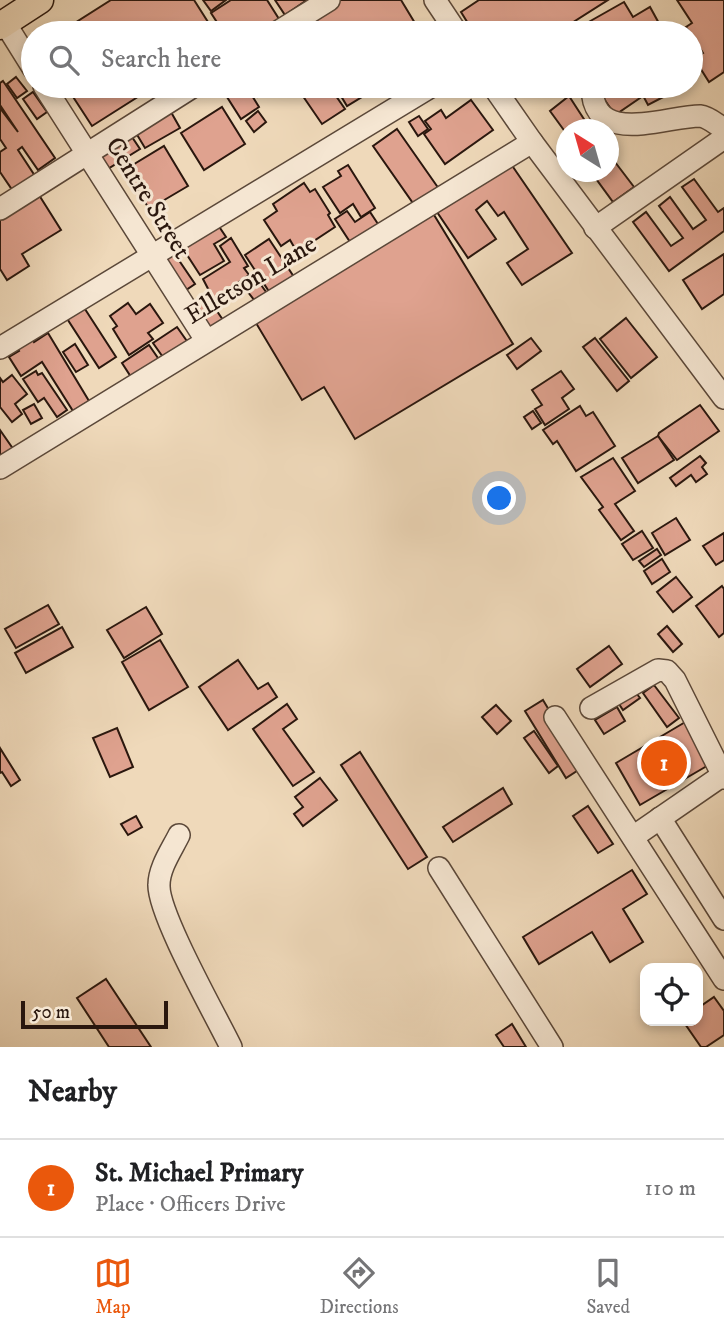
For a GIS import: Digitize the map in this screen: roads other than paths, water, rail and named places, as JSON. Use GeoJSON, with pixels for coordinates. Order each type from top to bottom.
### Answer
{"type":"FeatureCollection","features":[{"type":"Feature","properties":{"kind":"main road"},"geometry":{"type":"LineString","coordinates":[[2,24],[40,0]]}},
{"type":"Feature","properties":{"kind":"street"},"geometry":{"type":"LineString","coordinates":[[295,21],[328,0]]}},
{"type":"Feature","properties":{"kind":"street"},"geometry":{"type":"LineString","coordinates":[[435,0],[449,21]]}},
{"type":"Feature","properties":{"kind":"street"},"geometry":{"type":"LineString","coordinates":[[2,24],[21,51]]}},
{"type":"Feature","properties":{"kind":"street","name":"Centre Street"},"geometry":{"type":"LineString","coordinates":[[52,98],[206,340]]}},
{"type":"Feature","properties":{"kind":"street"},"geometry":{"type":"LineString","coordinates":[[0,209],[175,98]]}},
{"type":"Feature","properties":{"kind":"street"},"geometry":{"type":"LineString","coordinates":[[0,348],[412,98]]}},
{"type":"Feature","properties":{"kind":"street"},"geometry":{"type":"LineString","coordinates":[[501,98],[595,228],[724,398]]}},
{"type":"Feature","properties":{"kind":"street"},"geometry":{"type":"LineString","coordinates":[[595,98],[603,115],[611,122],[624,125],[705,117],[724,129]]}},
{"type":"Feature","properties":{"kind":"street"},"geometry":{"type":"LineString","coordinates":[[595,228],[724,138]]}},
{"type":"Feature","properties":{"kind":"street","name":"Elletson Lane"},"geometry":{"type":"LineString","coordinates":[[0,467],[532,142]]}},
{"type":"Feature","properties":{"kind":"street"},"geometry":{"type":"LineString","coordinates":[[591,708],[658,670],[667,671],[675,680],[723,777],[633,837]]}},
{"type":"Feature","properties":{"kind":"street"},"geometry":{"type":"LineString","coordinates":[[555,717],[724,979]]}},
{"type":"Feature","properties":{"kind":"street"},"geometry":{"type":"LineString","coordinates":[[660,818],[724,919]]}},
{"type":"Feature","properties":{"kind":"street"},"geometry":{"type":"LineString","coordinates":[[179,835],[160,874],[158,888],[169,921],[231,1047]]}},
{"type":"Feature","properties":{"kind":"street"},"geometry":{"type":"LineString","coordinates":[[439,868],[552,1047]]}},
{"type":"Feature","properties":{"kind":"place","name":"St. Michael Primary"},"geometry":{"type":"Point","coordinates":[664,763]}}]}
